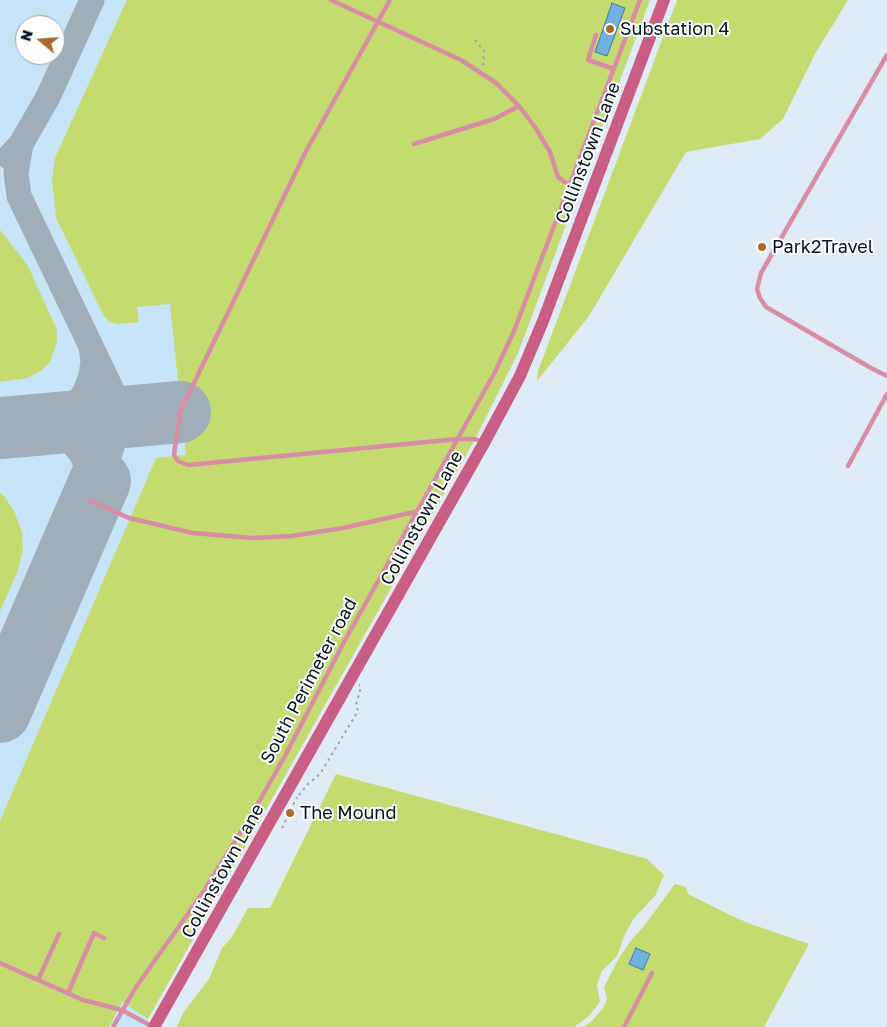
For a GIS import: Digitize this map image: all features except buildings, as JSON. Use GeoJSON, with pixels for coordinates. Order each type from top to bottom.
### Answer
{"type":"FeatureCollection","features":[{"type":"Feature","properties":{"kind":"street","name":"Collinstown Lane"},"geometry":{"type":"LineString","coordinates":[[153,1027],[484,443],[520,376],[543,321],[664,0]]}},
{"type":"Feature","properties":{"kind":"lane"},"geometry":{"type":"LineString","coordinates":[[331,0],[461,60],[496,83],[519,106],[535,127],[550,152],[558,177],[570,186]]}},
{"type":"Feature","properties":{"kind":"lane"},"geometry":{"type":"LineString","coordinates":[[390,0],[305,153],[180,412],[174,455],[178,461],[188,465],[458,439],[475,438],[484,443]]}},
{"type":"Feature","properties":{"kind":"lane","name":"South Perimeter road"},"geometry":{"type":"LineString","coordinates":[[113,1027],[122,1010],[202,894],[252,814],[285,756],[344,642],[494,372],[514,331],[640,0]]}},
{"type":"Feature","properties":{"kind":"lane"},"geometry":{"type":"LineString","coordinates":[[596,35],[588,60],[614,69]]}},
{"type":"Feature","properties":{"kind":"lane"},"geometry":{"type":"LineString","coordinates":[[887,55],[761,273],[757,289],[766,307],[887,376]]}},
{"type":"Feature","properties":{"kind":"lane"},"geometry":{"type":"LineString","coordinates":[[414,144],[494,119],[519,106]]}},
{"type":"Feature","properties":{"kind":"lane"},"geometry":{"type":"LineString","coordinates":[[848,466],[887,394]]}},
{"type":"Feature","properties":{"kind":"lane"},"geometry":{"type":"LineString","coordinates":[[91,501],[129,518],[194,533],[253,538],[291,536],[343,528],[419,510]]}},
{"type":"Feature","properties":{"kind":"lane"},"geometry":{"type":"LineString","coordinates":[[38,980],[58,934]]}},
{"type":"Feature","properties":{"kind":"lane"},"geometry":{"type":"LineString","coordinates":[[68,993],[94,934],[104,938]]}},
{"type":"Feature","properties":{"kind":"lane"},"geometry":{"type":"LineString","coordinates":[[0,963],[83,1000],[122,1010],[153,1027]]}},
{"type":"Feature","properties":{"kind":"lane"},"geometry":{"type":"LineString","coordinates":[[624,1027],[652,973]]}},
{"type":"Feature","properties":{"kind":"path"},"geometry":{"type":"LineString","coordinates":[[475,40],[484,51],[484,66],[480,73]]}},
{"type":"Feature","properties":{"kind":"path"},"geometry":{"type":"LineString","coordinates":[[297,797],[320,774],[358,711],[356,705],[361,687],[356,685]]}},
{"type":"Feature","properties":{"kind":"shaded area"},"geometry":{"type":"Polygon","coordinates":[[[0,0],[650,0],[518,353],[475,439],[143,1027],[0,1027],[0,0]]]}},
{"type":"Feature","properties":{"kind":"green space"},"geometry":{"type":"Polygon","coordinates":[[[127,0],[650,0],[518,353],[475,439],[148,1019],[122,1002],[109,1027],[0,1027],[0,821],[156,458],[186,455],[170,304],[137,307],[139,322],[118,324],[110,322],[104,316],[56,218],[52,179],[55,158],[127,0]]]}},
{"type":"Feature","properties":{"kind":"green space"},"geometry":{"type":"Polygon","coordinates":[[[677,0],[848,0],[815,54],[783,119],[760,139],[686,152],[589,316],[537,381],[538,371],[677,0]]]}},
{"type":"Feature","properties":{"kind":"green space"},"geometry":{"type":"Polygon","coordinates":[[[0,230],[28,266],[57,330],[57,343],[50,362],[41,371],[27,378],[0,382],[0,230]]]}},
{"type":"Feature","properties":{"kind":"green space"},"geometry":{"type":"Polygon","coordinates":[[[0,493],[14,511],[22,532],[23,550],[17,573],[0,611],[0,493]]]}},
{"type":"Feature","properties":{"kind":"green space"},"geometry":{"type":"Polygon","coordinates":[[[336,774],[647,859],[664,875],[655,896],[634,918],[625,934],[617,956],[602,971],[597,985],[600,1002],[588,1017],[574,1027],[177,1027],[183,1013],[209,979],[222,948],[232,937],[248,908],[270,908],[336,774]]]}},
{"type":"Feature","properties":{"kind":"green space"},"geometry":{"type":"Polygon","coordinates":[[[675,884],[686,887],[688,894],[730,915],[809,944],[764,1027],[583,1027],[592,1021],[603,1008],[607,999],[604,987],[619,958],[675,884]]]}},
{"type":"Feature","properties":{"kind":"taxiway"},"geometry":{"type":"LineString","coordinates":[[9,157],[21,144],[48,97],[92,0]]}},
{"type":"Feature","properties":{"kind":"taxiway"},"geometry":{"type":"LineString","coordinates":[[21,144],[16,173],[19,196],[112,390],[116,418],[115,430],[112,447],[100,481]]}},
{"type":"Feature","properties":{"kind":"taxiway"},"geometry":{"type":"LineString","coordinates":[[0,427],[41,423],[68,411],[85,392],[91,376],[93,361],[91,347]]}},
{"type":"Feature","properties":{"kind":"taxiway"},"geometry":{"type":"LineString","coordinates":[[31,426],[44,427],[63,435],[71,441],[82,455],[90,476],[90,504]]}},
{"type":"Feature","properties":{"kind":"runway"},"geometry":{"type":"LineString","coordinates":[[0,428],[180,412]]}},
{"type":"Feature","properties":{"kind":"runway"},"geometry":{"type":"LineString","coordinates":[[0,712],[100,481]]}},
{"type":"Feature","properties":{"kind":"place","name":"Substation 4"},"geometry":{"type":"Point","coordinates":[610,29]}},
{"type":"Feature","properties":{"kind":"place","name":"Park2Travel"},"geometry":{"type":"Point","coordinates":[762,247]}},
{"type":"Feature","properties":{"kind":"place","name":"The Mound"},"geometry":{"type":"Point","coordinates":[290,813]}}]}
